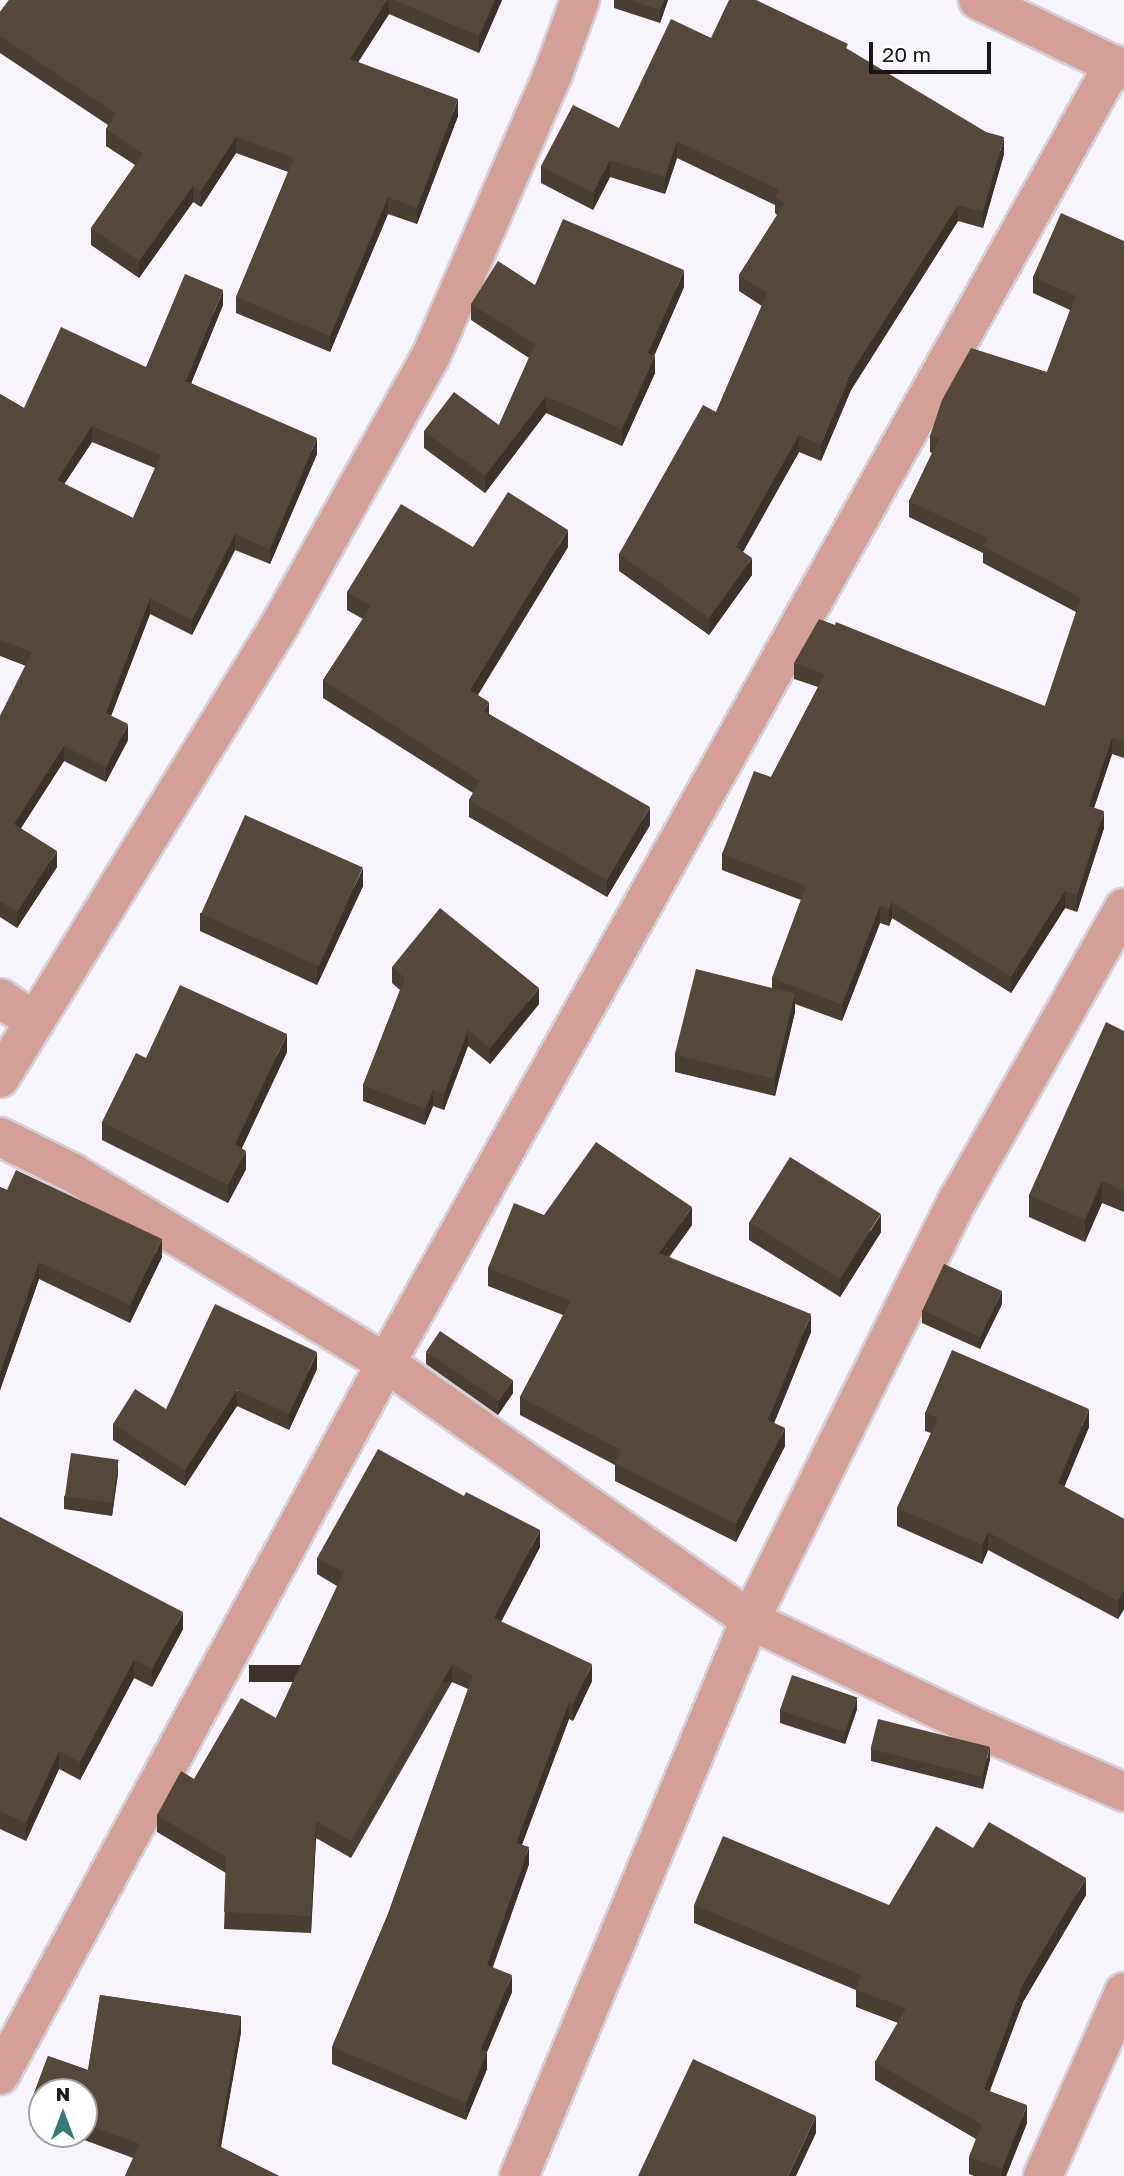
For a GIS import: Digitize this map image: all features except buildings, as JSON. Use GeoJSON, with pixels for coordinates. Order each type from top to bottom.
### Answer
{"type":"FeatureCollection","features":[{"type":"Feature","properties":{"kind":"street"},"geometry":{"type":"LineString","coordinates":[[0,1078],[281,623],[430,358],[553,74],[580,0]]}},
{"type":"Feature","properties":{"kind":"street"},"geometry":{"type":"LineString","coordinates":[[0,2075],[386,1363],[1119,67],[978,0]]}},
{"type":"Feature","properties":{"kind":"street"},"geometry":{"type":"LineString","coordinates":[[519,2176],[750,1620],[958,1200],[1124,908]]}},
{"type":"Feature","properties":{"kind":"street"},"geometry":{"type":"LineString","coordinates":[[0,998],[35,1022]]}},
{"type":"Feature","properties":{"kind":"street"},"geometry":{"type":"LineString","coordinates":[[0,1137],[73,1173],[386,1363],[750,1620],[986,1732],[1124,1792]]}},
{"type":"Feature","properties":{"kind":"street"},"geometry":{"type":"LineString","coordinates":[[1043,2176],[1124,1992]]}}]}
